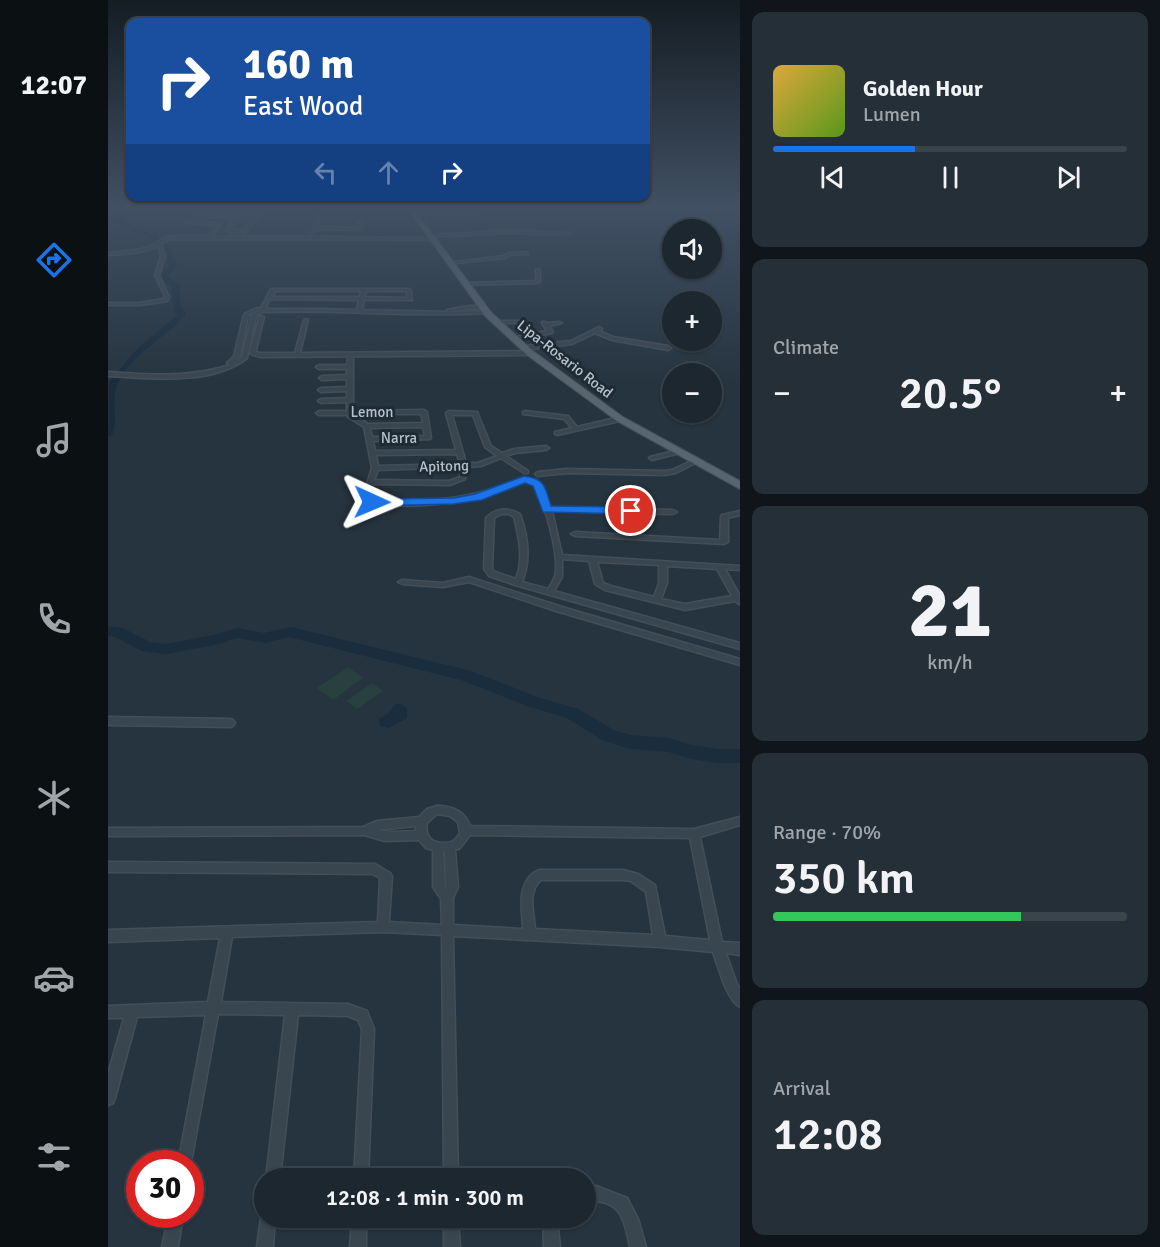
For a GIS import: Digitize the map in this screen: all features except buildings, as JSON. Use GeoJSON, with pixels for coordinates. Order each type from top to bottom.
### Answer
{"type":"FeatureCollection","features":[{"type":"Feature","properties":{"kind":"main road","name":"Lipa-Rosario Road"},"geometry":{"type":"LineString","coordinates":[[452,267],[484,309],[527,350],[620,419],[740,486]]}},
{"type":"Feature","properties":{"kind":"street"},"geometry":{"type":"LineString","coordinates":[[108,304],[140,304],[165,300],[167,297],[157,275],[160,267]]}},
{"type":"Feature","properties":{"kind":"street"},"geometry":{"type":"LineString","coordinates":[[464,284],[538,282],[538,270]]}},
{"type":"Feature","properties":{"kind":"street"},"geometry":{"type":"LineString","coordinates":[[263,309],[268,298],[273,290],[409,290],[410,299],[268,298]]}},
{"type":"Feature","properties":{"kind":"street"},"geometry":{"type":"LineString","coordinates":[[360,310],[364,290]]}},
{"type":"Feature","properties":{"kind":"street"},"geometry":{"type":"LineString","coordinates":[[127,374],[196,372],[235,360],[246,314],[263,309],[360,310],[409,315],[484,309]]}},
{"type":"Feature","properties":{"kind":"street"},"geometry":{"type":"LineString","coordinates":[[110,373],[197,375],[240,362],[244,358],[254,315],[262,311],[360,310]]}},
{"type":"Feature","properties":{"kind":"street"},"geometry":{"type":"LineString","coordinates":[[262,317],[253,353],[260,356],[527,350],[572,342],[597,330],[612,338],[662,347]]}},
{"type":"Feature","properties":{"kind":"street"},"geometry":{"type":"LineString","coordinates":[[297,355],[306,320]]}},
{"type":"Feature","properties":{"kind":"street"},"geometry":{"type":"LineString","coordinates":[[497,322],[520,322]]}},
{"type":"Feature","properties":{"kind":"street"},"geometry":{"type":"LineString","coordinates":[[514,338],[550,332],[545,324],[560,323]]}},
{"type":"Feature","properties":{"kind":"street"},"geometry":{"type":"LineString","coordinates":[[350,358],[350,412],[353,419],[367,426],[426,425]]}},
{"type":"Feature","properties":{"kind":"street"},"geometry":{"type":"LineString","coordinates":[[319,367],[350,367]]}},
{"type":"Feature","properties":{"kind":"street"},"geometry":{"type":"LineString","coordinates":[[322,378],[350,377]]}},
{"type":"Feature","properties":{"kind":"street"},"geometry":{"type":"LineString","coordinates":[[321,390],[350,388]]}},
{"type":"Feature","properties":{"kind":"street"},"geometry":{"type":"LineString","coordinates":[[321,401],[350,400]]}},
{"type":"Feature","properties":{"kind":"street","name":"Lemon"},"geometry":{"type":"LineString","coordinates":[[319,413],[424,412],[426,425]]}},
{"type":"Feature","properties":{"kind":"street"},"geometry":{"type":"LineString","coordinates":[[370,482],[450,483],[463,478],[464,467],[449,413],[476,413],[488,447],[525,476]]}},
{"type":"Feature","properties":{"kind":"street"},"geometry":{"type":"LineString","coordinates":[[525,413],[566,417],[576,429]]}},
{"type":"Feature","properties":{"kind":"street"},"geometry":{"type":"LineString","coordinates":[[557,434],[620,419]]}},
{"type":"Feature","properties":{"kind":"street","name":"Narra"},"geometry":{"type":"LineString","coordinates":[[371,439],[428,438],[426,425]]}},
{"type":"Feature","properties":{"kind":"street"},"geometry":{"type":"LineString","coordinates":[[367,426],[375,468],[365,499],[379,503],[454,501],[486,495],[525,476],[536,477],[567,471],[674,472],[694,461]]}},
{"type":"Feature","properties":{"kind":"street","name":"Apitong"},"geometry":{"type":"LineString","coordinates":[[375,468],[464,467],[479,465],[514,451],[546,448]]}},
{"type":"Feature","properties":{"kind":"street"},"geometry":{"type":"LineString","coordinates":[[373,453],[460,452]]}},
{"type":"Feature","properties":{"kind":"street"},"geometry":{"type":"LineString","coordinates":[[652,458],[678,452]]}},
{"type":"Feature","properties":{"kind":"street"},"geometry":{"type":"LineString","coordinates":[[536,477],[559,557],[558,578],[550,591]]}},
{"type":"Feature","properties":{"kind":"street"},"geometry":{"type":"LineString","coordinates":[[547,509],[673,512]]}},
{"type":"Feature","properties":{"kind":"street"},"geometry":{"type":"LineString","coordinates":[[518,583],[524,571],[525,562],[517,516],[513,512],[498,512],[490,518],[489,571],[495,576],[518,583],[550,591],[740,646]]}},
{"type":"Feature","properties":{"kind":"street"},"geometry":{"type":"LineString","coordinates":[[575,534],[724,542],[725,517],[740,513]]}},
{"type":"Feature","properties":{"kind":"street"},"geometry":{"type":"LineString","coordinates":[[559,557],[740,568]]}},
{"type":"Feature","properties":{"kind":"street"},"geometry":{"type":"LineString","coordinates":[[592,559],[598,582],[602,585],[685,607],[739,600],[720,567]]}},
{"type":"Feature","properties":{"kind":"street"},"geometry":{"type":"LineString","coordinates":[[657,599],[663,583],[663,564]]}},
{"type":"Feature","properties":{"kind":"street"},"geometry":{"type":"LineString","coordinates":[[402,582],[443,585],[470,579],[559,609],[740,662]]}},
{"type":"Feature","properties":{"kind":"street"},"geometry":{"type":"LineString","coordinates":[[108,721],[230,723]]}},
{"type":"Feature","properties":{"kind":"street"},"geometry":{"type":"LineString","coordinates":[[444,810],[462,818],[466,830],[462,841],[450,848],[438,848],[425,841],[422,836],[422,822],[431,812],[444,810]]}},
{"type":"Feature","properties":{"kind":"street"},"geometry":{"type":"LineString","coordinates":[[466,830],[694,834],[740,821]]}},
{"type":"Feature","properties":{"kind":"street"},"geometry":{"type":"LineString","coordinates":[[108,832],[364,831],[377,825],[422,822]]}},
{"type":"Feature","properties":{"kind":"street"},"geometry":{"type":"LineString","coordinates":[[364,831],[375,836],[422,836]]}},
{"type":"Feature","properties":{"kind":"street"},"geometry":{"type":"LineString","coordinates":[[694,834],[719,948],[733,991],[740,1001]]}},
{"type":"Feature","properties":{"kind":"street"},"geometry":{"type":"LineString","coordinates":[[438,848],[439,887],[447,898]]}},
{"type":"Feature","properties":{"kind":"street"},"geometry":{"type":"LineString","coordinates":[[450,848],[453,877],[447,898],[447,929],[451,1168]]}},
{"type":"Feature","properties":{"kind":"street"},"geometry":{"type":"LineString","coordinates":[[108,867],[375,869],[386,876],[383,927]]}},
{"type":"Feature","properties":{"kind":"street"},"geometry":{"type":"LineString","coordinates":[[530,933],[528,886],[533,878],[623,875],[634,877],[651,889],[660,941]]}},
{"type":"Feature","properties":{"kind":"street"},"geometry":{"type":"LineString","coordinates":[[108,936],[383,927],[660,941],[740,950]]}},
{"type":"Feature","properties":{"kind":"street"},"geometry":{"type":"LineString","coordinates":[[188,1150],[227,933]]}},
{"type":"Feature","properties":{"kind":"street"},"geometry":{"type":"LineString","coordinates":[[108,1011],[214,1008],[348,1010],[363,1015],[366,1021],[361,1168]]}},
{"type":"Feature","properties":{"kind":"street"},"geometry":{"type":"LineString","coordinates":[[274,1168],[292,1010]]}},
{"type":"Feature","properties":{"kind":"street"},"geometry":{"type":"LineString","coordinates":[[108,1098],[132,1012]]}},
{"type":"Feature","properties":{"kind":"street"},"geometry":{"type":"LineString","coordinates":[[596,1193],[622,1203],[631,1220],[638,1247]]}},
{"type":"Feature","properties":{"kind":"street"},"geometry":{"type":"LineString","coordinates":[[170,1247],[174,1228]]}},
{"type":"Feature","properties":{"kind":"street"},"geometry":{"type":"LineString","coordinates":[[265,1247],[267,1228]]}},
{"type":"Feature","properties":{"kind":"street"},"geometry":{"type":"LineString","coordinates":[[358,1247],[359,1228]]}},
{"type":"Feature","properties":{"kind":"street"},"geometry":{"type":"LineString","coordinates":[[452,1228],[452,1247]]}},
{"type":"Feature","properties":{"kind":"street"},"geometry":{"type":"LineString","coordinates":[[551,1228],[552,1247]]}},
{"type":"Feature","properties":{"kind":"green space"},"geometry":{"type":"Polygon","coordinates":[[[348,667],[363,678],[333,700],[317,688],[348,667]]]}},
{"type":"Feature","properties":{"kind":"green space"},"geometry":{"type":"Polygon","coordinates":[[[372,683],[383,691],[357,709],[346,701],[372,683]]]}},
{"type":"Feature","properties":{"kind":"water"},"geometry":{"type":"Polygon","coordinates":[[[395,704],[401,704],[407,708],[407,718],[389,728],[380,726],[379,719],[388,714],[395,704]]]}},
{"type":"Feature","properties":{"kind":"waterway"},"geometry":{"type":"LineString","coordinates":[[108,433],[110,391],[114,382],[130,361],[182,315],[177,310],[180,308],[176,303],[176,285],[165,279],[164,275],[173,267]]}},
{"type":"Feature","properties":{"kind":"waterway"},"geometry":{"type":"LineString","coordinates":[[108,631],[118,632],[147,647],[166,649],[215,640],[237,633],[265,638],[291,632],[465,675],[536,703],[572,713],[608,735],[630,742],[669,745],[691,752],[718,756],[740,756]]}},
{"type":"Feature","properties":{"kind":"route"},"geometry":{"type":"LineString","coordinates":[[372,502],[454,501],[495,492],[524,479],[535,481],[547,509],[631,511]]}}]}
